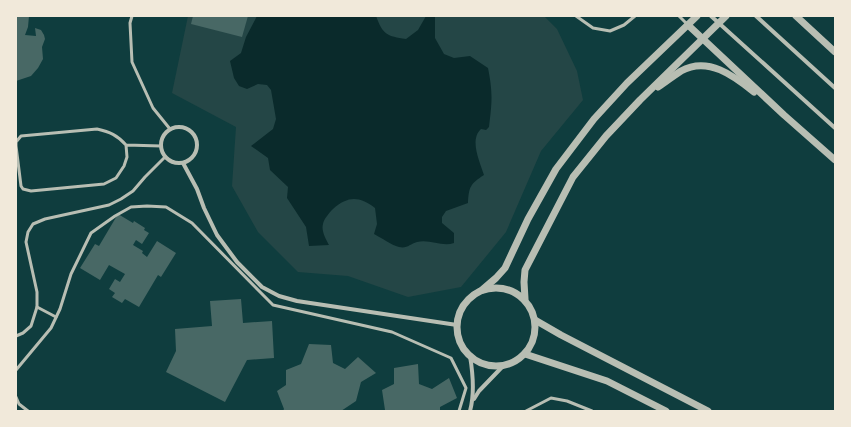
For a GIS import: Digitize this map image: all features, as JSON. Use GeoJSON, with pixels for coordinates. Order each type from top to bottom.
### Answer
{"type":"FeatureCollection","features":[{"type":"Feature","properties":{"kind":"street"},"geometry":{"type":"LineString","coordinates":[[482,290],[493,287],[505,288],[516,292],[525,299],[532,309],[536,332],[532,343],[525,354],[516,361],[504,365],[492,366],[480,362],[470,356],[458,337],[457,325],[459,314],[464,304],[496,278],[504,268],[528,219],[556,169],[594,119],[627,83],[697,16]]}},
{"type":"Feature","properties":{"kind":"street"},"geometry":{"type":"LineString","coordinates":[[711,16],[835,128]]}},
{"type":"Feature","properties":{"kind":"street"},"geometry":{"type":"LineString","coordinates":[[525,299],[525,270],[573,177],[606,136],[640,100],[726,16]]}},
{"type":"Feature","properties":{"kind":"street"},"geometry":{"type":"LineString","coordinates":[[756,16],[835,88]]}},
{"type":"Feature","properties":{"kind":"street"},"geometry":{"type":"LineString","coordinates":[[796,16],[835,52]]}},
{"type":"Feature","properties":{"kind":"street"},"geometry":{"type":"LineString","coordinates":[[688,25],[784,115],[835,160]]}},
{"type":"Feature","properties":{"kind":"street"},"geometry":{"type":"LineString","coordinates":[[640,100],[682,70],[696,66],[711,66],[722,70],[738,80],[784,115]]}},
{"type":"Feature","properties":{"kind":"street"},"geometry":{"type":"LineString","coordinates":[[181,127],[192,132],[197,142],[196,153],[188,161],[183,163],[176,163],[165,157],[161,146],[163,136],[170,130],[181,127]]}},
{"type":"Feature","properties":{"kind":"street"},"geometry":{"type":"LineString","coordinates":[[183,163],[197,189],[217,235],[237,262],[262,287],[279,296],[297,300],[457,325]]}},
{"type":"Feature","properties":{"kind":"street"},"geometry":{"type":"LineString","coordinates":[[535,320],[708,411]]}},
{"type":"Feature","properties":{"kind":"street"},"geometry":{"type":"LineString","coordinates":[[525,354],[607,381],[666,411]]}},
{"type":"Feature","properties":{"kind":"street"},"geometry":{"type":"LineString","coordinates":[[470,356],[473,375],[473,401]]}},
{"type":"Feature","properties":{"kind":"street"},"geometry":{"type":"LineString","coordinates":[[470,411],[473,401],[479,391],[504,365]]}},
{"type":"Feature","properties":{"kind":"lane"},"geometry":{"type":"LineString","coordinates":[[132,16],[130,23],[132,62],[152,108],[170,130]]}},
{"type":"Feature","properties":{"kind":"lane"},"geometry":{"type":"LineString","coordinates":[[576,16],[593,28],[610,32],[624,25],[635,16]]}},
{"type":"Feature","properties":{"kind":"lane"},"geometry":{"type":"LineString","coordinates":[[679,16],[688,25]]}},
{"type":"Feature","properties":{"kind":"lane"},"geometry":{"type":"LineString","coordinates":[[126,145],[127,157],[124,166],[116,178],[104,184],[31,191],[23,189],[21,186],[16,142],[22,136],[97,129],[107,131],[118,136],[126,145],[161,146]]}},
{"type":"Feature","properties":{"kind":"lane"},"geometry":{"type":"LineString","coordinates":[[16,336],[23,333],[31,326],[37,307],[37,292],[26,242],[28,232],[34,224],[45,219],[109,204],[121,199],[133,191],[144,177],[165,157]]}},
{"type":"Feature","properties":{"kind":"lane"},"geometry":{"type":"LineString","coordinates":[[16,370],[51,328],[60,309],[71,274],[91,233],[115,216],[132,207],[166,207],[192,223],[273,305],[392,332],[452,358],[466,388],[459,411]]}},
{"type":"Feature","properties":{"kind":"lane"},"geometry":{"type":"LineString","coordinates":[[37,307],[56,317]]}},
{"type":"Feature","properties":{"kind":"lane"},"geometry":{"type":"LineString","coordinates":[[16,397],[19,404],[28,411]]}},
{"type":"Feature","properties":{"kind":"lane"},"geometry":{"type":"LineString","coordinates":[[526,411],[551,398],[567,401],[592,411]]}},
{"type":"Feature","properties":{"kind":"shaded area"},"geometry":{"type":"Polygon","coordinates":[[[188,16],[544,16],[557,29],[577,71],[583,100],[541,151],[506,232],[461,287],[408,297],[348,276],[298,272],[258,232],[232,186],[236,127],[172,93],[188,16]]]}},
{"type":"Feature","properties":{"kind":"shaded area"},"geometry":{"type":"Polygon","coordinates":[[[257,16],[376,16],[386,34],[406,39],[418,30],[426,16],[435,16],[435,38],[444,54],[454,58],[470,56],[488,68],[492,98],[489,127],[486,130],[481,129],[476,139],[476,151],[484,175],[471,186],[468,203],[446,211],[442,217],[442,223],[454,233],[454,243],[445,244],[422,241],[406,247],[393,245],[374,234],[377,224],[375,208],[364,201],[354,199],[338,205],[324,220],[324,235],[329,245],[309,246],[306,227],[287,198],[288,187],[270,170],[268,158],[251,146],[273,129],[276,119],[271,90],[267,85],[258,84],[247,89],[239,86],[234,78],[230,61],[241,53],[246,37],[257,16]]]}},
{"type":"Feature","properties":{"kind":"building"},"geometry":{"type":"Polygon","coordinates":[[[16,16],[29,16],[28,27],[25,35],[36,36],[35,28],[41,30],[45,39],[42,47],[43,59],[38,68],[31,76],[16,81],[16,16]]]}},
{"type":"Feature","properties":{"kind":"building"},"geometry":{"type":"Polygon","coordinates":[[[193,16],[248,16],[242,37],[191,24],[193,16]]]}},
{"type":"Feature","properties":{"kind":"building"},"geometry":{"type":"Polygon","coordinates":[[[118,214],[133,223],[134,221],[145,228],[144,230],[149,233],[142,244],[136,240],[133,245],[143,251],[142,253],[147,257],[157,241],[176,253],[161,277],[158,275],[139,307],[125,299],[122,303],[112,297],[115,293],[109,289],[115,279],[120,282],[125,274],[109,265],[100,280],[80,268],[95,244],[99,246],[118,214]]]}},
{"type":"Feature","properties":{"kind":"building"},"geometry":{"type":"Polygon","coordinates":[[[241,299],[243,323],[272,321],[274,358],[247,360],[225,402],[166,372],[176,351],[175,329],[212,326],[210,301],[241,299]]]}},
{"type":"Feature","properties":{"kind":"building"},"geometry":{"type":"Polygon","coordinates":[[[309,344],[331,345],[333,363],[345,369],[358,357],[376,373],[361,382],[356,401],[341,411],[283,411],[284,409],[277,391],[286,385],[286,370],[301,364],[309,344]]]}},
{"type":"Feature","properties":{"kind":"building"},"geometry":{"type":"Polygon","coordinates":[[[418,364],[419,384],[432,389],[449,378],[457,398],[440,407],[440,411],[383,411],[385,410],[382,390],[394,384],[394,368],[418,364]]]}}]}
